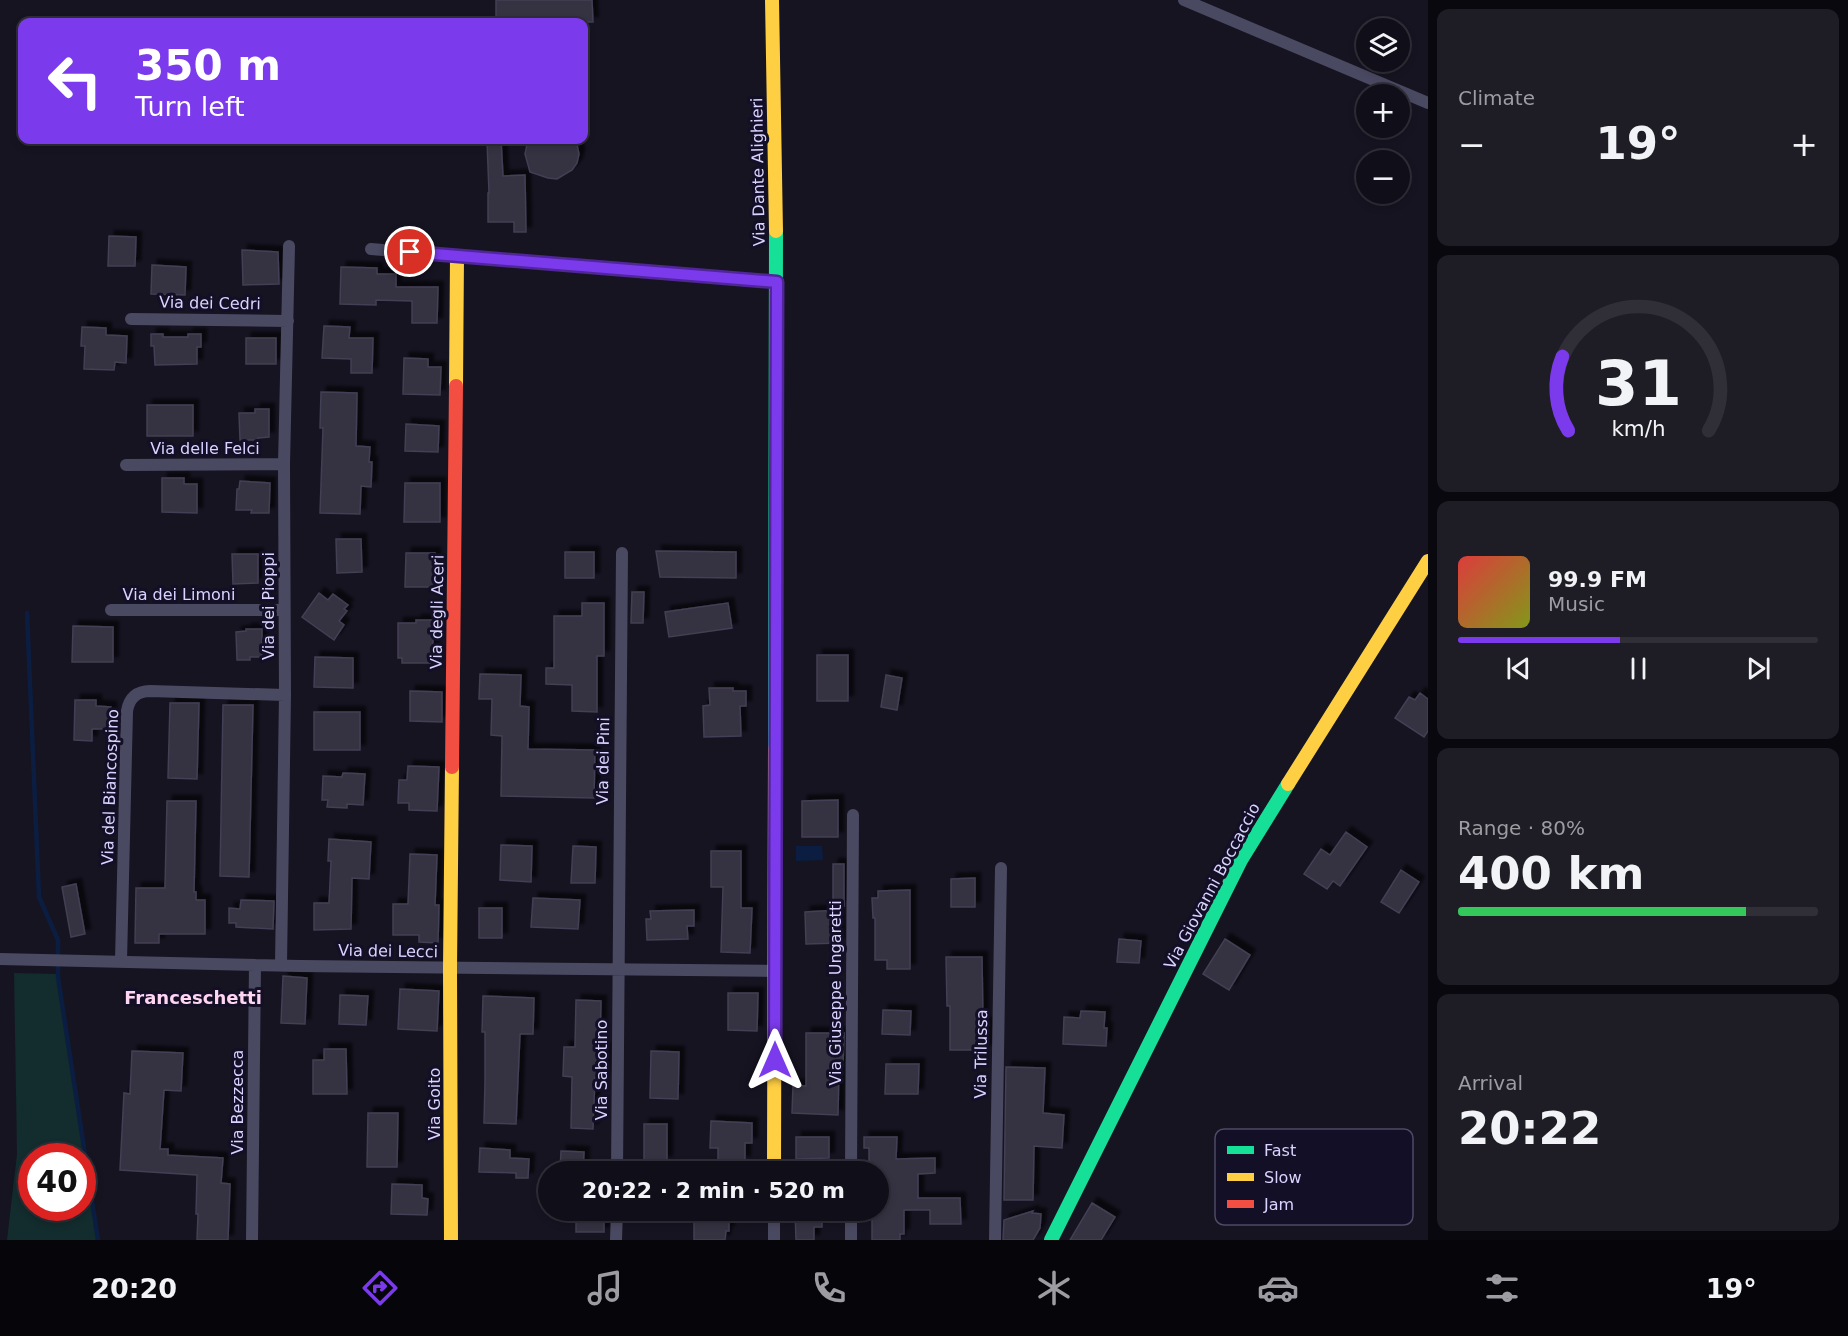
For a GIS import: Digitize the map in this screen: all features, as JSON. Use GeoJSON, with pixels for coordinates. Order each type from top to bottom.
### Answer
{"type":"FeatureCollection","features":[{"type":"Feature","properties":{"kind":"street","name":"Via Dante Alighieri"},"geometry":{"type":"LineString","coordinates":[[772,0],[777,282],[774,1161]]}},
{"type":"Feature","properties":{"kind":"street"},"geometry":{"type":"LineString","coordinates":[[1184,0],[1428,103]]}},
{"type":"Feature","properties":{"kind":"street","name":"Via dei Pioppi"},"geometry":{"type":"LineString","coordinates":[[281,965],[285,695],[284,464],[289,246]]}},
{"type":"Feature","properties":{"kind":"street"},"geometry":{"type":"LineString","coordinates":[[371,249],[777,282]]}},
{"type":"Feature","properties":{"kind":"street","name":"Via degli Aceri"},"geometry":{"type":"LineString","coordinates":[[450,968],[457,256]]}},
{"type":"Feature","properties":{"kind":"street","name":"Via dei Cedri"},"geometry":{"type":"LineString","coordinates":[[131,319],[288,321]]}},
{"type":"Feature","properties":{"kind":"street","name":"Via delle Felci"},"geometry":{"type":"LineString","coordinates":[[126,465],[284,464]]}},
{"type":"Feature","properties":{"kind":"street","name":"Via dei Pini"},"geometry":{"type":"LineString","coordinates":[[617,970],[622,553]]}},
{"type":"Feature","properties":{"kind":"street","name":"Via Giovanni Boccaccio"},"geometry":{"type":"LineString","coordinates":[[1051,1240],[1247,851],[1428,561]]}},
{"type":"Feature","properties":{"kind":"street","name":"Via dei Limoni"},"geometry":{"type":"LineString","coordinates":[[111,610],[284,610]]}},
{"type":"Feature","properties":{"kind":"street","name":"Via del Biancospino"},"geometry":{"type":"LineString","coordinates":[[121,961],[127,711],[132,698],[137,693],[150,691],[285,695]]}},
{"type":"Feature","properties":{"kind":"street","name":"Via Giuseppe Ungaretti"},"geometry":{"type":"LineString","coordinates":[[851,1161],[853,816]]}},
{"type":"Feature","properties":{"kind":"street","name":"Via Trilussa"},"geometry":{"type":"LineString","coordinates":[[995,1240],[1000,868]]}},
{"type":"Feature","properties":{"kind":"street"},"geometry":{"type":"LineString","coordinates":[[0,947],[3,959]]}},
{"type":"Feature","properties":{"kind":"street","name":"Via dei Lecci"},"geometry":{"type":"LineString","coordinates":[[3,959],[255,965],[776,971]]}},
{"type":"Feature","properties":{"kind":"street","name":"Via Bezzecca"},"geometry":{"type":"LineString","coordinates":[[252,1240],[255,965]]}},
{"type":"Feature","properties":{"kind":"street","name":"Via Goito"},"geometry":{"type":"LineString","coordinates":[[450,968],[451,1240]]}},
{"type":"Feature","properties":{"kind":"street","name":"Via Sabotino"},"geometry":{"type":"LineString","coordinates":[[617,970],[617,1161]]}},
{"type":"Feature","properties":{"kind":"street"},"geometry":{"type":"LineString","coordinates":[[616,1240],[617,1221]]}},
{"type":"Feature","properties":{"kind":"street"},"geometry":{"type":"LineString","coordinates":[[774,1221],[774,1240]]}},
{"type":"Feature","properties":{"kind":"street"},"geometry":{"type":"LineString","coordinates":[[850,1240],[851,1221]]}},
{"type":"Feature","properties":{"kind":"green space"},"geometry":{"type":"Polygon","coordinates":[[[14,973],[58,974],[83,1143],[18,1143],[18,1221],[95,1221],[98,1240],[7,1240],[17,1154],[14,973]]]}},
{"type":"Feature","properties":{"kind":"water"},"geometry":{"type":"Polygon","coordinates":[[[796,846],[822,846],[823,860],[796,861],[796,846]]]}},
{"type":"Feature","properties":{"kind":"building"},"geometry":{"type":"Polygon","coordinates":[[[496,0],[592,0],[593,22],[588,22],[588,18],[496,18],[496,0]]]}},
{"type":"Feature","properties":{"kind":"building"},"geometry":{"type":"Polygon","coordinates":[[[487,144],[501,144],[503,176],[525,175],[526,232],[514,232],[514,222],[488,222],[487,144]]]}},
{"type":"Feature","properties":{"kind":"building"},"geometry":{"type":"Polygon","coordinates":[[[527,144],[577,144],[579,154],[572,170],[557,179],[530,172],[525,154],[527,144]]]}},
{"type":"Feature","properties":{"kind":"building"},"geometry":{"type":"Polygon","coordinates":[[[109,236],[136,237],[135,266],[108,266],[109,236]]]}},
{"type":"Feature","properties":{"kind":"building"},"geometry":{"type":"Polygon","coordinates":[[[242,250],[278,252],[279,284],[243,285],[242,250]]]}},
{"type":"Feature","properties":{"kind":"building"},"geometry":{"type":"Polygon","coordinates":[[[152,265],[186,267],[185,295],[151,294],[152,265]]]}},
{"type":"Feature","properties":{"kind":"building"},"geometry":{"type":"Polygon","coordinates":[[[341,267],[377,268],[377,274],[396,274],[396,287],[438,287],[437,323],[412,323],[412,301],[376,300],[376,305],[340,304],[341,267]]]}},
{"type":"Feature","properties":{"kind":"building"},"geometry":{"type":"Polygon","coordinates":[[[324,326],[350,327],[349,338],[373,338],[372,373],[351,373],[351,359],[322,358],[324,326]]]}},
{"type":"Feature","properties":{"kind":"building"},"geometry":{"type":"Polygon","coordinates":[[[82,327],[106,328],[106,335],[127,336],[126,363],[115,362],[114,370],[84,369],[85,346],[81,346],[82,327]]]}},
{"type":"Feature","properties":{"kind":"building"},"geometry":{"type":"Polygon","coordinates":[[[151,334],[163,334],[163,337],[188,337],[188,334],[201,334],[201,347],[197,347],[197,364],[155,365],[151,334]]]}},
{"type":"Feature","properties":{"kind":"building"},"geometry":{"type":"Polygon","coordinates":[[[246,338],[276,338],[276,364],[246,364],[246,338]]]}},
{"type":"Feature","properties":{"kind":"building"},"geometry":{"type":"Polygon","coordinates":[[[404,358],[428,359],[428,367],[441,367],[440,395],[403,394],[404,358]]]}},
{"type":"Feature","properties":{"kind":"building"},"geometry":{"type":"Polygon","coordinates":[[[321,392],[357,393],[356,446],[370,447],[369,462],[372,462],[371,487],[361,486],[360,514],[320,513],[323,428],[320,428],[321,392]]]}},
{"type":"Feature","properties":{"kind":"building"},"geometry":{"type":"Polygon","coordinates":[[[147,405],[193,405],[193,436],[147,436],[147,405]]]}},
{"type":"Feature","properties":{"kind":"building"},"geometry":{"type":"Polygon","coordinates":[[[255,409],[269,409],[269,437],[258,438],[258,440],[240,440],[239,413],[255,413],[255,409]]]}},
{"type":"Feature","properties":{"kind":"building"},"geometry":{"type":"Polygon","coordinates":[[[406,424],[439,426],[438,452],[405,451],[406,424]]]}},
{"type":"Feature","properties":{"kind":"building"},"geometry":{"type":"Polygon","coordinates":[[[162,478],[184,478],[184,484],[197,484],[197,513],[162,512],[162,478]]]}},
{"type":"Feature","properties":{"kind":"building"},"geometry":{"type":"Polygon","coordinates":[[[240,481],[270,483],[269,513],[236,510],[237,489],[239,489],[240,481]]]}},
{"type":"Feature","properties":{"kind":"building"},"geometry":{"type":"Polygon","coordinates":[[[405,483],[440,483],[440,522],[404,522],[405,483]]]}},
{"type":"Feature","properties":{"kind":"building"},"geometry":{"type":"Polygon","coordinates":[[[336,539],[361,539],[362,572],[337,573],[336,539]]]}},
{"type":"Feature","properties":{"kind":"building"},"geometry":{"type":"Polygon","coordinates":[[[656,551],[736,552],[736,578],[660,577],[656,551]]]}},
{"type":"Feature","properties":{"kind":"building"},"geometry":{"type":"Polygon","coordinates":[[[565,552],[594,552],[594,578],[565,578],[565,552]]]}},
{"type":"Feature","properties":{"kind":"building"},"geometry":{"type":"Polygon","coordinates":[[[406,553],[435,553],[434,587],[405,587],[406,553]]]}},
{"type":"Feature","properties":{"kind":"building"},"geometry":{"type":"Polygon","coordinates":[[[232,554],[258,554],[258,583],[233,584],[232,554]]]}},
{"type":"Feature","properties":{"kind":"building"},"geometry":{"type":"Polygon","coordinates":[[[632,592],[644,592],[643,623],[631,623],[632,592]]]}},
{"type":"Feature","properties":{"kind":"building"},"geometry":{"type":"Polygon","coordinates":[[[319,593],[328,600],[333,594],[348,605],[344,609],[347,611],[339,621],[344,625],[334,640],[302,617],[319,593]]]}},
{"type":"Feature","properties":{"kind":"building"},"geometry":{"type":"Polygon","coordinates":[[[582,603],[604,603],[604,656],[597,656],[597,712],[572,711],[572,685],[546,684],[546,668],[554,668],[554,616],[582,616],[582,603]]]}},
{"type":"Feature","properties":{"kind":"building"},"geometry":{"type":"Polygon","coordinates":[[[728,603],[732,628],[669,637],[665,612],[728,603]]]}},
{"type":"Feature","properties":{"kind":"building"},"geometry":{"type":"Polygon","coordinates":[[[416,620],[433,620],[433,663],[402,663],[402,658],[398,658],[398,623],[416,623],[416,620]]]}},
{"type":"Feature","properties":{"kind":"building"},"geometry":{"type":"Polygon","coordinates":[[[73,626],[113,627],[113,662],[72,662],[73,626]]]}},
{"type":"Feature","properties":{"kind":"building"},"geometry":{"type":"Polygon","coordinates":[[[246,629],[262,629],[262,657],[237,660],[236,632],[246,631],[246,629]]]}},
{"type":"Feature","properties":{"kind":"building"},"geometry":{"type":"Polygon","coordinates":[[[817,655],[848,655],[848,701],[817,701],[817,655]]]}},
{"type":"Feature","properties":{"kind":"building"},"geometry":{"type":"Polygon","coordinates":[[[315,657],[353,658],[353,688],[314,687],[315,657]]]}},
{"type":"Feature","properties":{"kind":"building"},"geometry":{"type":"Polygon","coordinates":[[[480,674],[521,675],[520,706],[529,707],[528,749],[595,750],[594,798],[501,796],[502,736],[491,735],[492,699],[479,699],[480,674]]]}},
{"type":"Feature","properties":{"kind":"building"},"geometry":{"type":"Polygon","coordinates":[[[886,675],[902,678],[897,710],[881,707],[886,675]]]}},
{"type":"Feature","properties":{"kind":"building"},"geometry":{"type":"Polygon","coordinates":[[[709,688],[733,688],[733,691],[746,691],[746,706],[740,706],[741,736],[704,737],[703,706],[710,705],[709,688]]]}},
{"type":"Feature","properties":{"kind":"building"},"geometry":{"type":"Polygon","coordinates":[[[410,691],[442,692],[442,722],[410,721],[410,691]]]}},
{"type":"Feature","properties":{"kind":"building"},"geometry":{"type":"Polygon","coordinates":[[[1420,693],[1428,699],[1428,731],[1424,737],[1395,718],[1409,697],[1415,700],[1420,693]]]}},
{"type":"Feature","properties":{"kind":"building"},"geometry":{"type":"Polygon","coordinates":[[[75,700],[96,700],[96,706],[111,707],[111,729],[92,729],[92,741],[74,740],[75,700]]]}},
{"type":"Feature","properties":{"kind":"building"},"geometry":{"type":"Polygon","coordinates":[[[170,703],[199,703],[197,779],[168,778],[170,703]]]}},
{"type":"Feature","properties":{"kind":"building"},"geometry":{"type":"Polygon","coordinates":[[[223,705],[253,705],[249,877],[220,876],[223,705]]]}},
{"type":"Feature","properties":{"kind":"building"},"geometry":{"type":"Polygon","coordinates":[[[314,712],[360,712],[360,750],[314,750],[314,712]]]}},
{"type":"Feature","properties":{"kind":"building"},"geometry":{"type":"Polygon","coordinates":[[[408,766],[439,767],[437,811],[409,810],[409,803],[398,803],[399,780],[407,780],[408,766]]]}},
{"type":"Feature","properties":{"kind":"building"},"geometry":{"type":"Polygon","coordinates":[[[343,773],[365,774],[363,805],[347,804],[347,808],[327,807],[328,800],[322,800],[323,776],[342,777],[343,773]]]}},
{"type":"Feature","properties":{"kind":"building"},"geometry":{"type":"Polygon","coordinates":[[[838,800],[838,837],[802,837],[802,801],[838,800]]]}},
{"type":"Feature","properties":{"kind":"building"},"geometry":{"type":"Polygon","coordinates":[[[167,801],[196,801],[194,892],[196,892],[196,900],[205,900],[205,934],[159,934],[159,943],[135,943],[136,888],[165,888],[167,801]]]}},
{"type":"Feature","properties":{"kind":"building"},"geometry":{"type":"Polygon","coordinates":[[[1346,832],[1367,847],[1340,886],[1333,881],[1327,889],[1304,874],[1321,849],[1330,855],[1346,832]]]}},
{"type":"Feature","properties":{"kind":"building"},"geometry":{"type":"Polygon","coordinates":[[[329,839],[371,842],[369,879],[352,878],[351,929],[314,930],[314,903],[329,903],[331,861],[328,861],[329,839]]]}},
{"type":"Feature","properties":{"kind":"building"},"geometry":{"type":"Polygon","coordinates":[[[501,845],[532,846],[531,882],[500,880],[501,845]]]}},
{"type":"Feature","properties":{"kind":"building"},"geometry":{"type":"Polygon","coordinates":[[[573,846],[596,847],[595,883],[571,883],[573,846]]]}},
{"type":"Feature","properties":{"kind":"building"},"geometry":{"type":"Polygon","coordinates":[[[711,851],[741,851],[741,908],[752,908],[750,953],[721,952],[723,887],[711,887],[711,851]]]}},
{"type":"Feature","properties":{"kind":"building"},"geometry":{"type":"Polygon","coordinates":[[[410,854],[437,855],[435,905],[439,905],[438,943],[419,942],[419,935],[393,935],[393,904],[408,904],[410,854]]]}},
{"type":"Feature","properties":{"kind":"building"},"geometry":{"type":"Polygon","coordinates":[[[833,864],[844,864],[844,906],[833,906],[833,864]]]}},
{"type":"Feature","properties":{"kind":"building"},"geometry":{"type":"Polygon","coordinates":[[[1401,870],[1419,882],[1399,913],[1381,902],[1401,870]]]}},
{"type":"Feature","properties":{"kind":"building"},"geometry":{"type":"Polygon","coordinates":[[[975,878],[975,907],[951,907],[951,879],[975,878]]]}},
{"type":"Feature","properties":{"kind":"building"},"geometry":{"type":"Polygon","coordinates":[[[76,884],[85,934],[71,937],[62,887],[76,884]]]}},
{"type":"Feature","properties":{"kind":"building"},"geometry":{"type":"Polygon","coordinates":[[[910,890],[910,969],[887,969],[887,960],[875,960],[875,918],[873,918],[872,898],[878,898],[878,891],[910,890]]]}},
{"type":"Feature","properties":{"kind":"building"},"geometry":{"type":"Polygon","coordinates":[[[533,898],[580,900],[578,929],[531,927],[533,898]]]}},
{"type":"Feature","properties":{"kind":"building"},"geometry":{"type":"Polygon","coordinates":[[[241,900],[274,901],[273,929],[236,927],[236,923],[229,923],[229,908],[240,909],[241,900]]]}},
{"type":"Feature","properties":{"kind":"building"},"geometry":{"type":"Polygon","coordinates":[[[479,908],[502,908],[502,938],[479,938],[479,908]]]}},
{"type":"Feature","properties":{"kind":"building"},"geometry":{"type":"Polygon","coordinates":[[[694,910],[694,926],[687,926],[688,939],[647,940],[646,919],[651,919],[650,911],[694,910]]]}},
{"type":"Feature","properties":{"kind":"building"},"geometry":{"type":"Polygon","coordinates":[[[838,910],[839,943],[806,944],[805,912],[838,910]]]}},
{"type":"Feature","properties":{"kind":"building"},"geometry":{"type":"Polygon","coordinates":[[[1119,939],[1141,941],[1139,963],[1117,962],[1119,939]]]}},
{"type":"Feature","properties":{"kind":"building"},"geometry":{"type":"Polygon","coordinates":[[[1225,939],[1250,955],[1229,990],[1203,974],[1225,939]]]}},
{"type":"Feature","properties":{"kind":"building"},"geometry":{"type":"Polygon","coordinates":[[[946,957],[982,957],[983,1023],[987,1023],[986,1050],[950,1050],[950,1006],[947,1006],[946,957]]]}},
{"type":"Feature","properties":{"kind":"building"},"geometry":{"type":"Polygon","coordinates":[[[283,976],[307,978],[305,1024],[281,1023],[283,976]]]}},
{"type":"Feature","properties":{"kind":"building"},"geometry":{"type":"Polygon","coordinates":[[[400,989],[439,991],[437,1031],[398,1029],[400,989]]]}},
{"type":"Feature","properties":{"kind":"building"},"geometry":{"type":"Polygon","coordinates":[[[728,993],[758,993],[757,1031],[728,1030],[728,993]]]}},
{"type":"Feature","properties":{"kind":"building"},"geometry":{"type":"Polygon","coordinates":[[[340,995],[368,996],[366,1025],[339,1024],[340,995]]]}},
{"type":"Feature","properties":{"kind":"building"},"geometry":{"type":"Polygon","coordinates":[[[483,996],[534,998],[533,1034],[520,1034],[516,1124],[484,1123],[483,996]]]}},
{"type":"Feature","properties":{"kind":"building"},"geometry":{"type":"Polygon","coordinates":[[[576,1000],[601,1001],[600,1048],[605,1048],[604,1077],[595,1077],[593,1129],[571,1128],[572,1077],[563,1076],[564,1047],[575,1047],[576,1000]]]}},
{"type":"Feature","properties":{"kind":"building"},"geometry":{"type":"Polygon","coordinates":[[[883,1010],[911,1011],[910,1035],[882,1034],[883,1010]]]}},
{"type":"Feature","properties":{"kind":"building"},"geometry":{"type":"Polygon","coordinates":[[[1081,1011],[1105,1012],[1106,1046],[1063,1044],[1064,1017],[1080,1018],[1081,1011]]]}},
{"type":"Feature","properties":{"kind":"building"},"geometry":{"type":"Polygon","coordinates":[[[806,1033],[844,1033],[843,1065],[839,1065],[838,1115],[792,1113],[793,1085],[806,1086],[806,1033]]]}},
{"type":"Feature","properties":{"kind":"building"},"geometry":{"type":"Polygon","coordinates":[[[324,1049],[346,1049],[347,1094],[313,1094],[313,1060],[324,1060],[324,1049]]]}},
{"type":"Feature","properties":{"kind":"building"},"geometry":{"type":"Polygon","coordinates":[[[132,1051],[183,1053],[181,1091],[164,1090],[160,1149],[168,1149],[168,1155],[223,1158],[221,1183],[230,1184],[228,1240],[197,1240],[197,1175],[120,1170],[124,1093],[130,1094],[132,1051]]]}},
{"type":"Feature","properties":{"kind":"building"},"geometry":{"type":"Polygon","coordinates":[[[651,1051],[679,1052],[678,1099],[650,1098],[651,1051]]]}},
{"type":"Feature","properties":{"kind":"building"},"geometry":{"type":"Polygon","coordinates":[[[886,1064],[919,1064],[918,1094],[885,1094],[886,1064]]]}},
{"type":"Feature","properties":{"kind":"building"},"geometry":{"type":"Polygon","coordinates":[[[1006,1067],[1045,1068],[1043,1113],[1064,1115],[1062,1148],[1034,1146],[1033,1200],[1004,1200],[1006,1067]]]}},
{"type":"Feature","properties":{"kind":"building"},"geometry":{"type":"Polygon","coordinates":[[[368,1113],[398,1113],[397,1167],[367,1167],[368,1113]]]}},
{"type":"Feature","properties":{"kind":"building"},"geometry":{"type":"Polygon","coordinates":[[[711,1121],[752,1123],[752,1143],[745,1143],[745,1161],[718,1160],[718,1148],[710,1148],[711,1121]]]}},
{"type":"Feature","properties":{"kind":"building"},"geometry":{"type":"Polygon","coordinates":[[[644,1124],[667,1124],[667,1161],[644,1161],[644,1124]]]}},
{"type":"Feature","properties":{"kind":"building"},"geometry":{"type":"Polygon","coordinates":[[[796,1137],[829,1137],[829,1158],[796,1159],[796,1137]]]}},
{"type":"Feature","properties":{"kind":"building"},"geometry":{"type":"Polygon","coordinates":[[[864,1137],[897,1137],[896,1159],[935,1158],[935,1173],[918,1174],[918,1198],[960,1198],[961,1224],[930,1224],[930,1210],[904,1210],[904,1234],[900,1234],[900,1240],[872,1240],[872,1221],[889,1221],[889,1161],[869,1161],[869,1148],[864,1148],[864,1137]]]}},
{"type":"Feature","properties":{"kind":"building"},"geometry":{"type":"Polygon","coordinates":[[[480,1148],[510,1150],[510,1158],[529,1159],[528,1178],[516,1178],[516,1173],[479,1172],[480,1148]]]}},
{"type":"Feature","properties":{"kind":"building"},"geometry":{"type":"Polygon","coordinates":[[[561,1151],[584,1152],[584,1161],[561,1161],[561,1151]]]}},
{"type":"Feature","properties":{"kind":"building"},"geometry":{"type":"Polygon","coordinates":[[[392,1184],[422,1185],[422,1198],[428,1199],[427,1215],[391,1214],[392,1184]]]}},
{"type":"Feature","properties":{"kind":"building"},"geometry":{"type":"Polygon","coordinates":[[[1092,1203],[1115,1217],[1101,1240],[1070,1240],[1092,1203]]]}},
{"type":"Feature","properties":{"kind":"building"},"geometry":{"type":"Polygon","coordinates":[[[1033,1211],[1032,1213],[1041,1214],[1040,1228],[1033,1240],[1003,1240],[1004,1220],[1033,1211]]]}},
{"type":"Feature","properties":{"kind":"building"},"geometry":{"type":"Polygon","coordinates":[[[576,1221],[604,1221],[604,1232],[576,1232],[576,1221]]]}},
{"type":"Feature","properties":{"kind":"building"},"geometry":{"type":"Polygon","coordinates":[[[694,1221],[729,1221],[729,1231],[726,1231],[725,1240],[694,1240],[694,1221]]]}},
{"type":"Feature","properties":{"kind":"building"},"geometry":{"type":"Polygon","coordinates":[[[795,1221],[822,1221],[822,1227],[814,1227],[814,1240],[796,1240],[795,1221]]]}},
{"type":"Feature","properties":{"kind":"waterway"},"geometry":{"type":"LineString","coordinates":[[27,613],[39,897],[58,940],[58,977],[98,1240]]}},
{"type":"Feature","properties":{"kind":"traffic: fast"},"geometry":{"type":"LineString","coordinates":[[775,749],[776,231]]}},
{"type":"Feature","properties":{"kind":"traffic: fast"},"geometry":{"type":"LineString","coordinates":[[1051,1240],[1241,860],[1288,784]]}},
{"type":"Feature","properties":{"kind":"traffic: slow"},"geometry":{"type":"LineString","coordinates":[[772,0],[776,231]]}},
{"type":"Feature","properties":{"kind":"traffic: slow"},"geometry":{"type":"LineString","coordinates":[[456,386],[457,256]]}},
{"type":"Feature","properties":{"kind":"traffic: slow"},"geometry":{"type":"LineString","coordinates":[[1288,784],[1428,561]]}},
{"type":"Feature","properties":{"kind":"traffic: slow"},"geometry":{"type":"LineString","coordinates":[[774,1161],[775,749]]}},
{"type":"Feature","properties":{"kind":"traffic: slow"},"geometry":{"type":"LineString","coordinates":[[451,1240],[452,767]]}},
{"type":"Feature","properties":{"kind":"traffic: jam"},"geometry":{"type":"LineString","coordinates":[[452,767],[456,386]]}},
{"type":"Feature","properties":{"kind":"district","name":"Franceschetti"},"geometry":{"type":"Point","coordinates":[193,997]}},
{"type":"Feature","properties":{"kind":"route"},"geometry":{"type":"LineString","coordinates":[[410,252],[777,282],[775,1060]]}}]}
